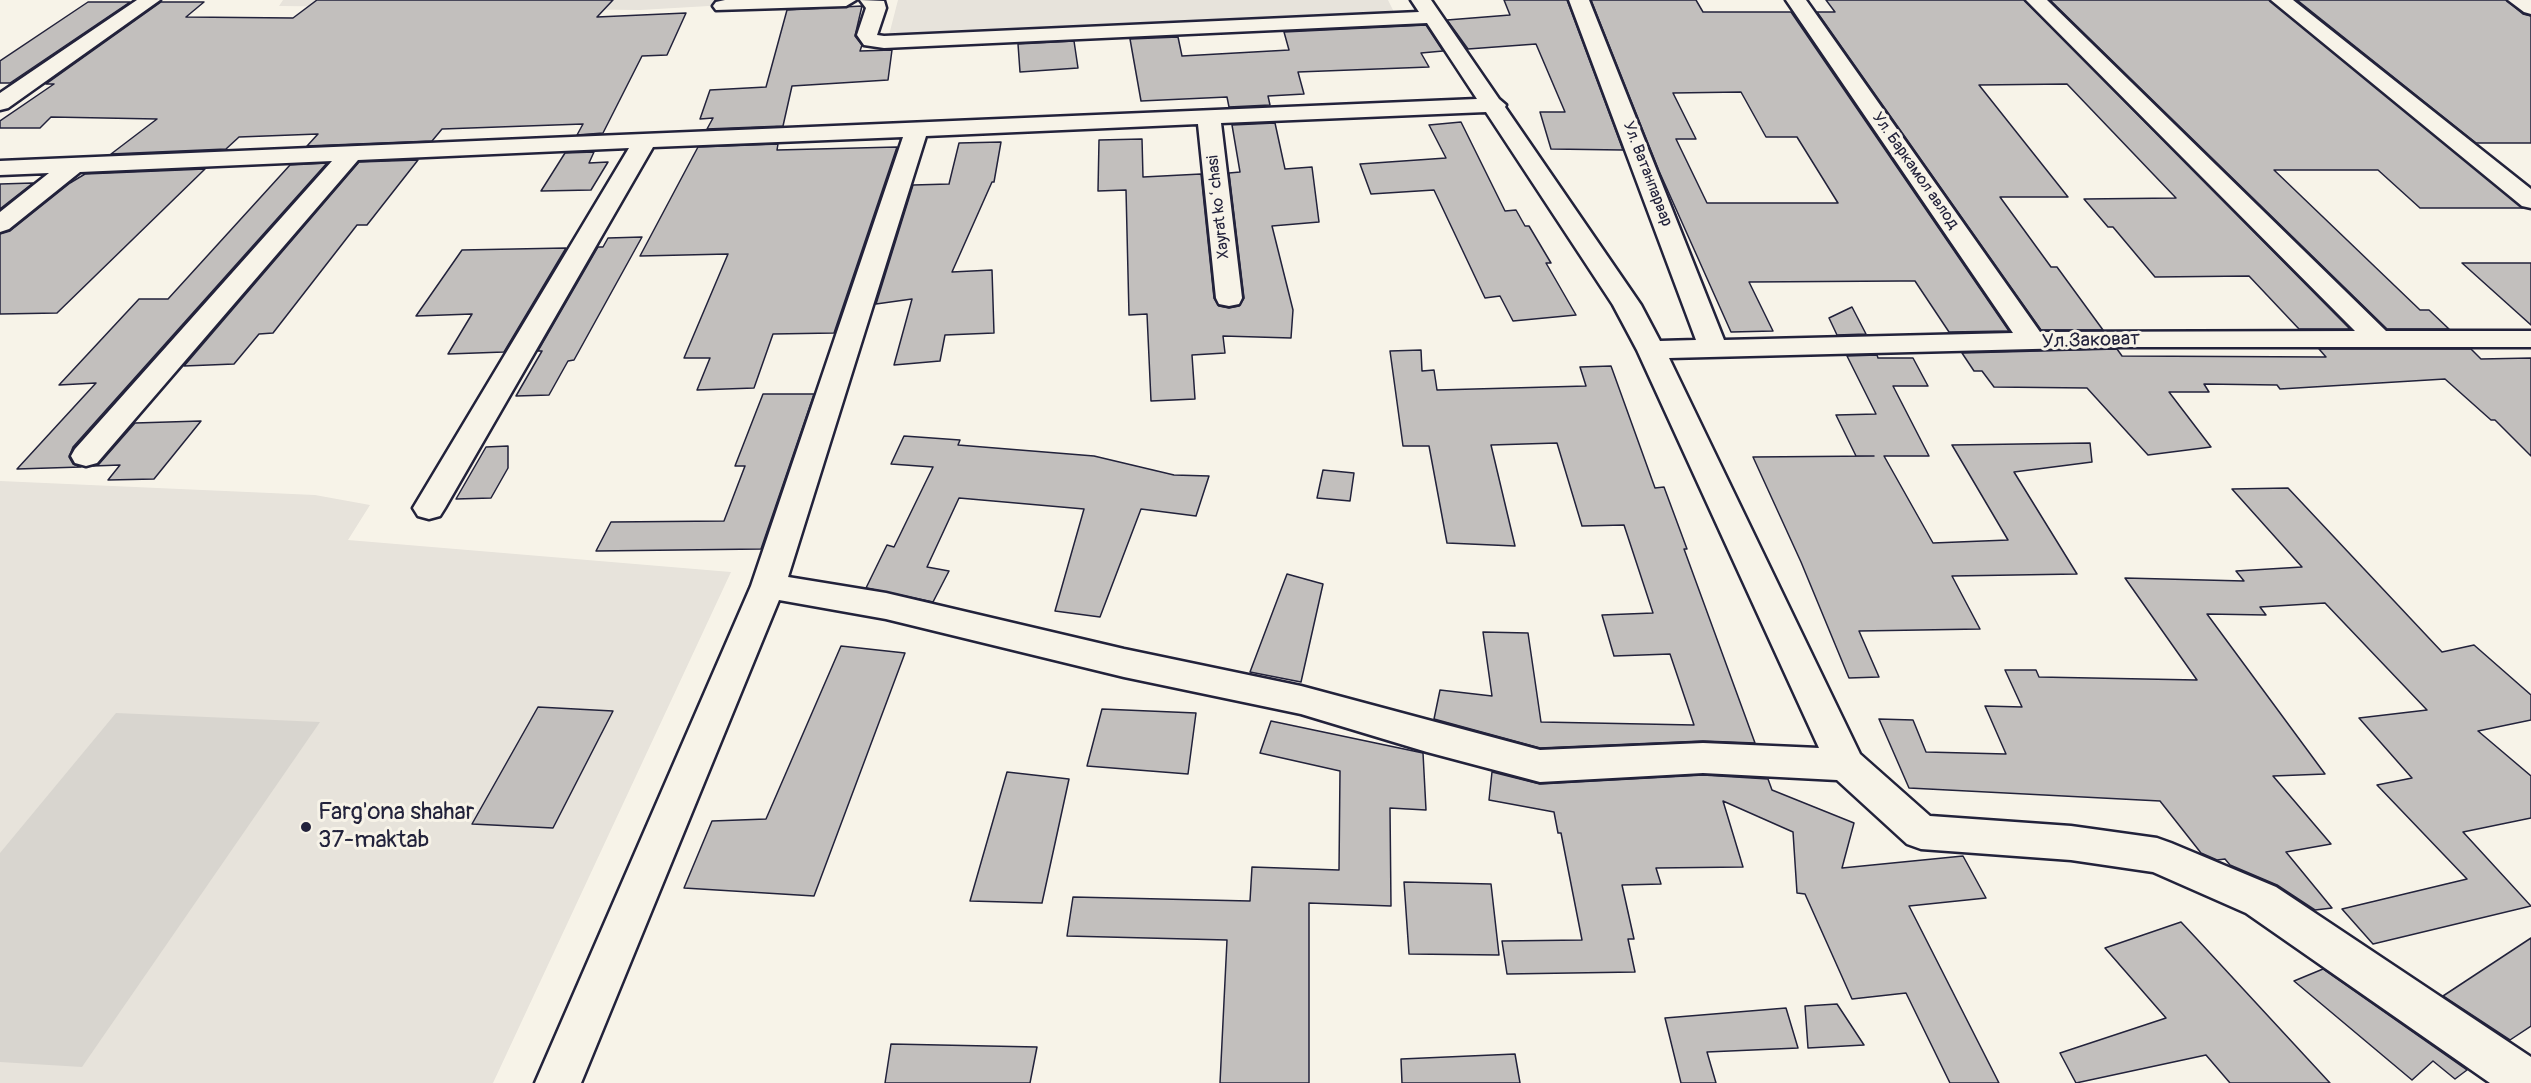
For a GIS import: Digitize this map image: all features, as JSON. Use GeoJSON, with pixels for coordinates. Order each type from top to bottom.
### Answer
{"type":"FeatureCollection","features":[{"type":"Feature","properties":{"kind":"street"},"geometry":{"type":"LineString","coordinates":[[0,103],[150,0]]}},
{"type":"Feature","properties":{"kind":"street"},"geometry":{"type":"LineString","coordinates":[[723,6],[846,0]]}},
{"type":"Feature","properties":{"kind":"street"},"geometry":{"type":"LineString","coordinates":[[870,0],[874,1],[876,9],[867,35],[871,41],[884,42],[1426,9],[1495,105],[1627,305],[1652,350],[1846,765],[1921,832],[2071,843],[2157,855],[2261,900],[2529,1083]]}},
{"type":"Feature","properties":{"kind":"street","name":"Ул. Ватанпарвар"},"geometry":{"type":"LineString","coordinates":[[1579,0],[1713,349]]}},
{"type":"Feature","properties":{"kind":"street","name":"Ул. Баркамол авлод"},"geometry":{"type":"LineString","coordinates":[[1796,0],[2033,342]]}},
{"type":"Feature","properties":{"kind":"street"},"geometry":{"type":"LineString","coordinates":[[2036,0],[2379,339]]}},
{"type":"Feature","properties":{"kind":"street"},"geometry":{"type":"LineString","coordinates":[[2281,0],[2531,201]]}},
{"type":"Feature","properties":{"kind":"street"},"geometry":{"type":"LineString","coordinates":[[2518,0],[2531,8]]}},
{"type":"Feature","properties":{"kind":"street"},"geometry":{"type":"LineString","coordinates":[[0,168],[1495,105]]}},
{"type":"Feature","properties":{"kind":"street","name":"Xayrat koʻchasi"},"geometry":{"type":"LineString","coordinates":[[1209,117],[1229,298]]}},
{"type":"Feature","properties":{"kind":"street"},"geometry":{"type":"LineString","coordinates":[[558,1083],[768,586],[917,129]]}},
{"type":"Feature","properties":{"kind":"street"},"geometry":{"type":"LineString","coordinates":[[429,508],[646,140]]}},
{"type":"Feature","properties":{"kind":"street"},"geometry":{"type":"LineString","coordinates":[[86,456],[351,154]]}},
{"type":"Feature","properties":{"kind":"street"},"geometry":{"type":"LineString","coordinates":[[0,224],[74,165]]}},
{"type":"Feature","properties":{"kind":"street","name":"Ул.Заковат"},"geometry":{"type":"LineString","coordinates":[[1652,350],[2113,339],[2531,339]]}},
{"type":"Feature","properties":{"kind":"street"},"geometry":{"type":"LineString","coordinates":[[768,586],[886,606],[1124,663],[1301,700],[1427,737],[1540,766],[1703,759],[1846,765]]}},
{"type":"Feature","properties":{"kind":"shaded area"},"geometry":{"type":"Polygon","coordinates":[[[283,0],[812,0],[640,10],[279,6],[283,0]]]}},
{"type":"Feature","properties":{"kind":"shaded area"},"geometry":{"type":"Polygon","coordinates":[[[898,0],[1388,0],[1394,12],[889,35],[898,0]]]}},
{"type":"Feature","properties":{"kind":"shaded area","name":"Farg'ona shahar 37-maktab"},"geometry":{"type":"Polygon","coordinates":[[[0,481],[315,495],[370,505],[348,540],[731,572],[493,1083],[0,1083],[0,481]]]}},
{"type":"Feature","properties":{"kind":"shaded area"},"geometry":{"type":"Polygon","coordinates":[[[116,713],[320,722],[82,1067],[0,1062],[0,853],[116,713]]]}},
{"type":"Feature","properties":{"kind":"building"},"geometry":{"type":"Polygon","coordinates":[[[317,0],[613,0],[597,17],[686,13],[667,55],[642,56],[603,133],[577,135],[583,124],[442,129],[432,141],[307,146],[318,134],[239,137],[226,149],[111,154],[157,119],[51,117],[40,128],[0,128],[0,121],[54,84],[46,84],[161,2],[204,2],[186,17],[293,18],[317,0]]]}},
{"type":"Feature","properties":{"kind":"building"},"geometry":{"type":"Polygon","coordinates":[[[1504,0],[1567,0],[1623,150],[1551,149],[1540,112],[1565,112],[1536,44],[1468,49],[1447,20],[1510,15],[1504,0]]]}},
{"type":"Feature","properties":{"kind":"building"},"geometry":{"type":"Polygon","coordinates":[[[1591,0],[1696,0],[1703,12],[1791,12],[2009,331],[1949,332],[1915,281],[1901,281],[1749,282],[1773,331],[1731,332],[1659,171],[1591,0]],[[1741,92],[1673,93],[1696,139],[1676,139],[1707,203],[1838,203],[1797,137],[1766,137],[1741,92]]]}},
{"type":"Feature","properties":{"kind":"building"},"geometry":{"type":"Polygon","coordinates":[[[1826,0],[2024,0],[2350,329],[2299,329],[2249,276],[2155,277],[2113,227],[2108,227],[2084,199],[2176,198],[2067,84],[1979,85],[2068,197],[2000,197],[2051,267],[2057,267],[2103,330],[2041,330],[1817,12],[1835,12],[1826,0]]]}},
{"type":"Feature","properties":{"kind":"building"},"geometry":{"type":"Polygon","coordinates":[[[2050,0],[2269,0],[2523,208],[2420,208],[2378,170],[2274,170],[2420,310],[2429,310],[2449,329],[2387,329],[2050,0]]]}},
{"type":"Feature","properties":{"kind":"building"},"geometry":{"type":"Polygon","coordinates":[[[2297,0],[2506,0],[2523,14],[2531,16],[2531,143],[2476,143],[2297,0]]]}},
{"type":"Feature","properties":{"kind":"building"},"geometry":{"type":"Polygon","coordinates":[[[88,2],[130,2],[10,83],[0,83],[0,61],[88,2]]]}},
{"type":"Feature","properties":{"kind":"building"},"geometry":{"type":"Polygon","coordinates":[[[862,6],[855,36],[862,45],[860,51],[892,50],[888,80],[792,86],[783,126],[707,129],[713,118],[700,119],[710,90],[766,87],[787,10],[862,6]]]}},
{"type":"Feature","properties":{"kind":"building"},"geometry":{"type":"Polygon","coordinates":[[[1426,25],[1443,51],[1421,53],[1429,67],[1298,72],[1304,94],[1268,96],[1270,105],[1229,107],[1227,97],[1141,101],[1130,39],[1178,37],[1182,56],[1289,50],[1284,32],[1426,25]]]}},
{"type":"Feature","properties":{"kind":"building"},"geometry":{"type":"Polygon","coordinates":[[[1074,41],[1078,68],[1020,72],[1018,44],[1074,41]]]}},
{"type":"Feature","properties":{"kind":"building"},"geometry":{"type":"Polygon","coordinates":[[[1461,122],[1505,211],[1516,210],[1525,226],[1529,226],[1551,263],[1546,263],[1576,315],[1513,321],[1500,296],[1485,298],[1434,190],[1371,194],[1360,164],[1446,158],[1429,125],[1461,122]]]}},
{"type":"Feature","properties":{"kind":"building"},"geometry":{"type":"Polygon","coordinates":[[[1275,123],[1285,169],[1312,167],[1319,222],[1272,226],[1293,310],[1291,338],[1223,336],[1225,353],[1192,355],[1195,399],[1151,401],[1147,314],[1129,315],[1126,190],[1098,191],[1099,140],[1142,139],[1143,177],[1201,174],[1214,298],[1219,306],[1229,308],[1239,306],[1244,298],[1229,173],[1240,172],[1232,125],[1275,123]]]}},
{"type":"Feature","properties":{"kind":"building"},"geometry":{"type":"Polygon","coordinates":[[[1001,142],[994,182],[992,182],[952,272],[992,270],[994,333],[945,335],[940,361],[894,365],[912,299],[876,304],[913,185],[949,184],[959,143],[1001,142]]]}},
{"type":"Feature","properties":{"kind":"building"},"geometry":{"type":"Polygon","coordinates":[[[778,144],[777,150],[897,147],[834,333],[773,334],[754,388],[697,390],[710,358],[684,358],[728,254],[640,256],[698,147],[778,144]]]}},
{"type":"Feature","properties":{"kind":"building"},"geometry":{"type":"Polygon","coordinates":[[[594,152],[589,163],[608,162],[591,190],[541,191],[565,153],[594,152]]]}},
{"type":"Feature","properties":{"kind":"building"},"geometry":{"type":"Polygon","coordinates":[[[418,160],[367,225],[357,225],[273,333],[259,334],[234,364],[184,366],[359,162],[418,160]]]}},
{"type":"Feature","properties":{"kind":"building"},"geometry":{"type":"Polygon","coordinates":[[[327,163],[73,447],[69,457],[73,464],[81,467],[17,469],[96,383],[59,385],[139,299],[168,299],[290,165],[327,163]]]}},
{"type":"Feature","properties":{"kind":"building"},"geometry":{"type":"Polygon","coordinates":[[[205,169],[57,313],[0,314],[0,234],[10,231],[70,183],[85,174],[205,169]]]}},
{"type":"Feature","properties":{"kind":"building"},"geometry":{"type":"Polygon","coordinates":[[[33,183],[0,209],[0,184],[33,183]]]}},
{"type":"Feature","properties":{"kind":"building"},"geometry":{"type":"Polygon","coordinates":[[[642,237],[574,360],[568,361],[549,395],[516,396],[542,351],[538,351],[598,247],[603,247],[608,238],[642,237]]]}},
{"type":"Feature","properties":{"kind":"building"},"geometry":{"type":"Polygon","coordinates":[[[566,248],[504,352],[448,354],[472,314],[416,316],[462,250],[566,248]]]}},
{"type":"Feature","properties":{"kind":"building"},"geometry":{"type":"Polygon","coordinates":[[[2462,263],[2531,263],[2531,325],[2462,263]]]}},
{"type":"Feature","properties":{"kind":"building"},"geometry":{"type":"Polygon","coordinates":[[[1852,307],[1866,334],[1837,335],[1829,318],[1852,307]]]}},
{"type":"Feature","properties":{"kind":"building"},"geometry":{"type":"Polygon","coordinates":[[[2117,349],[2122,356],[2326,357],[2319,349],[2471,349],[2481,359],[2531,358],[2531,456],[2495,420],[2491,420],[2445,379],[2280,389],[2277,385],[2204,384],[2209,392],[2169,392],[2211,447],[2148,455],[2087,388],[1994,387],[1982,371],[1974,371],[1962,353],[2117,349]]]}},
{"type":"Feature","properties":{"kind":"building"},"geometry":{"type":"Polygon","coordinates":[[[1421,350],[1422,371],[1434,370],[1437,390],[1586,386],[1580,367],[1611,366],[1655,488],[1664,487],[1687,549],[1684,549],[1755,743],[1703,741],[1540,748],[1434,719],[1440,690],[1492,696],[1483,632],[1528,633],[1541,722],[1694,725],[1670,654],[1614,656],[1602,615],[1653,613],[1624,525],[1582,526],[1557,443],[1491,445],[1515,546],[1447,543],[1429,446],[1403,446],[1390,351],[1421,350]]]}},
{"type":"Feature","properties":{"kind":"building"},"geometry":{"type":"Polygon","coordinates":[[[1877,355],[1878,358],[1913,358],[1928,386],[1893,386],[1929,456],[1884,456],[1933,543],[2008,540],[1952,445],[2090,443],[2092,462],[2014,472],[2077,574],[1952,576],[1980,629],[1859,631],[1879,677],[1849,678],[1801,562],[1753,457],[1874,456],[1856,456],[1836,415],[1876,414],[1847,356],[1877,355]]]}},
{"type":"Feature","properties":{"kind":"building"},"geometry":{"type":"Polygon","coordinates":[[[763,394],[814,394],[761,549],[596,551],[611,522],[724,521],[745,466],[735,466],[763,394]]]}},
{"type":"Feature","properties":{"kind":"building"},"geometry":{"type":"Polygon","coordinates":[[[201,421],[154,479],[108,480],[120,465],[93,466],[99,464],[135,423],[201,421]]]}},
{"type":"Feature","properties":{"kind":"building"},"geometry":{"type":"Polygon","coordinates":[[[904,436],[960,440],[958,445],[1094,456],[1174,475],[1209,476],[1196,516],[1141,509],[1100,617],[1055,611],[1084,509],[959,498],[927,567],[949,571],[933,602],[866,588],[887,545],[894,547],[933,467],[891,464],[904,436]]]}},
{"type":"Feature","properties":{"kind":"building"},"geometry":{"type":"Polygon","coordinates":[[[508,446],[508,468],[491,498],[456,499],[486,447],[508,446]]]}},
{"type":"Feature","properties":{"kind":"building"},"geometry":{"type":"Polygon","coordinates":[[[1323,470],[1354,473],[1350,501],[1317,498],[1323,470]]]}},
{"type":"Feature","properties":{"kind":"building"},"geometry":{"type":"Polygon","coordinates":[[[2288,488],[2442,652],[2474,645],[2531,695],[2531,720],[2478,731],[2531,776],[2531,818],[2463,832],[2531,906],[2373,944],[2342,909],[2467,879],[2377,785],[2412,778],[2359,718],[2427,710],[2325,603],[2260,607],[2266,615],[2207,614],[2325,774],[2273,776],[2331,844],[2286,852],[2332,908],[2315,910],[2277,885],[2230,865],[2225,859],[2217,860],[2201,853],[2160,801],[1909,788],[1879,719],[1913,720],[1926,752],[2006,754],[1985,706],[2022,707],[2005,670],[2036,670],[2039,677],[2197,680],[2125,578],[2244,581],[2236,571],[2302,567],[2232,489],[2288,488]]]}},
{"type":"Feature","properties":{"kind":"building"},"geometry":{"type":"Polygon","coordinates":[[[1287,574],[1323,584],[1301,682],[1250,672],[1287,574]]]}},
{"type":"Feature","properties":{"kind":"building"},"geometry":{"type":"Polygon","coordinates":[[[841,646],[905,653],[814,896],[684,888],[712,821],[766,819],[841,646]]]}},
{"type":"Feature","properties":{"kind":"building"},"geometry":{"type":"Polygon","coordinates":[[[538,707],[613,711],[553,828],[472,824],[538,707]]]}},
{"type":"Feature","properties":{"kind":"building"},"geometry":{"type":"Polygon","coordinates":[[[1102,709],[1196,713],[1188,774],[1087,766],[1102,709]]]}},
{"type":"Feature","properties":{"kind":"building"},"geometry":{"type":"Polygon","coordinates":[[[1271,721],[1423,753],[1426,810],[1390,808],[1391,906],[1309,903],[1309,1083],[1220,1083],[1227,940],[1067,936],[1073,897],[1250,901],[1252,867],[1339,870],[1340,771],[1260,753],[1271,721]]]}},
{"type":"Feature","properties":{"kind":"building"},"geometry":{"type":"Polygon","coordinates":[[[1007,772],[1069,779],[1042,903],[970,901],[1007,772]]]}},
{"type":"Feature","properties":{"kind":"building"},"geometry":{"type":"Polygon","coordinates":[[[1492,772],[1540,784],[1703,775],[1768,779],[1772,790],[1854,823],[1842,868],[1963,856],[1986,898],[1909,906],[1999,1083],[1950,1083],[1906,993],[1852,999],[1805,894],[1797,893],[1793,832],[1723,801],[1743,867],[1656,868],[1661,884],[1622,885],[1634,939],[1628,939],[1635,972],[1507,974],[1502,941],[1582,940],[1561,833],[1558,833],[1554,812],[1489,800],[1492,772]]]}},
{"type":"Feature","properties":{"kind":"building"},"geometry":{"type":"Polygon","coordinates":[[[1404,882],[1491,884],[1499,955],[1409,954],[1404,882]]]}},
{"type":"Feature","properties":{"kind":"building"},"geometry":{"type":"Polygon","coordinates":[[[2181,922],[2330,1083],[2230,1083],[2206,1055],[2076,1083],[2060,1053],[2166,1018],[2105,948],[2181,922]]]}},
{"type":"Feature","properties":{"kind":"building"},"geometry":{"type":"Polygon","coordinates":[[[2531,938],[2531,1026],[2510,1040],[2443,996],[2531,938]]]}},
{"type":"Feature","properties":{"kind":"building"},"geometry":{"type":"Polygon","coordinates":[[[2323,969],[2467,1070],[2455,1079],[2433,1061],[2412,1080],[2294,981],[2323,969]]]}},
{"type":"Feature","properties":{"kind":"building"},"geometry":{"type":"Polygon","coordinates":[[[1837,1004],[1864,1045],[1808,1048],[1805,1006],[1837,1004]]]}},
{"type":"Feature","properties":{"kind":"building"},"geometry":{"type":"Polygon","coordinates":[[[1786,1008],[1798,1048],[1707,1052],[1716,1083],[1681,1083],[1665,1018],[1786,1008]]]}},
{"type":"Feature","properties":{"kind":"building"},"geometry":{"type":"Polygon","coordinates":[[[891,1044],[1037,1047],[1030,1083],[885,1083],[891,1044]]]}},
{"type":"Feature","properties":{"kind":"building"},"geometry":{"type":"Polygon","coordinates":[[[1515,1054],[1520,1083],[1402,1083],[1401,1059],[1515,1054]]]}},
{"type":"Feature","properties":{"kind":"place","name":"Farg'ona shahar 37-maktab"},"geometry":{"type":"Point","coordinates":[306,827]}}]}
